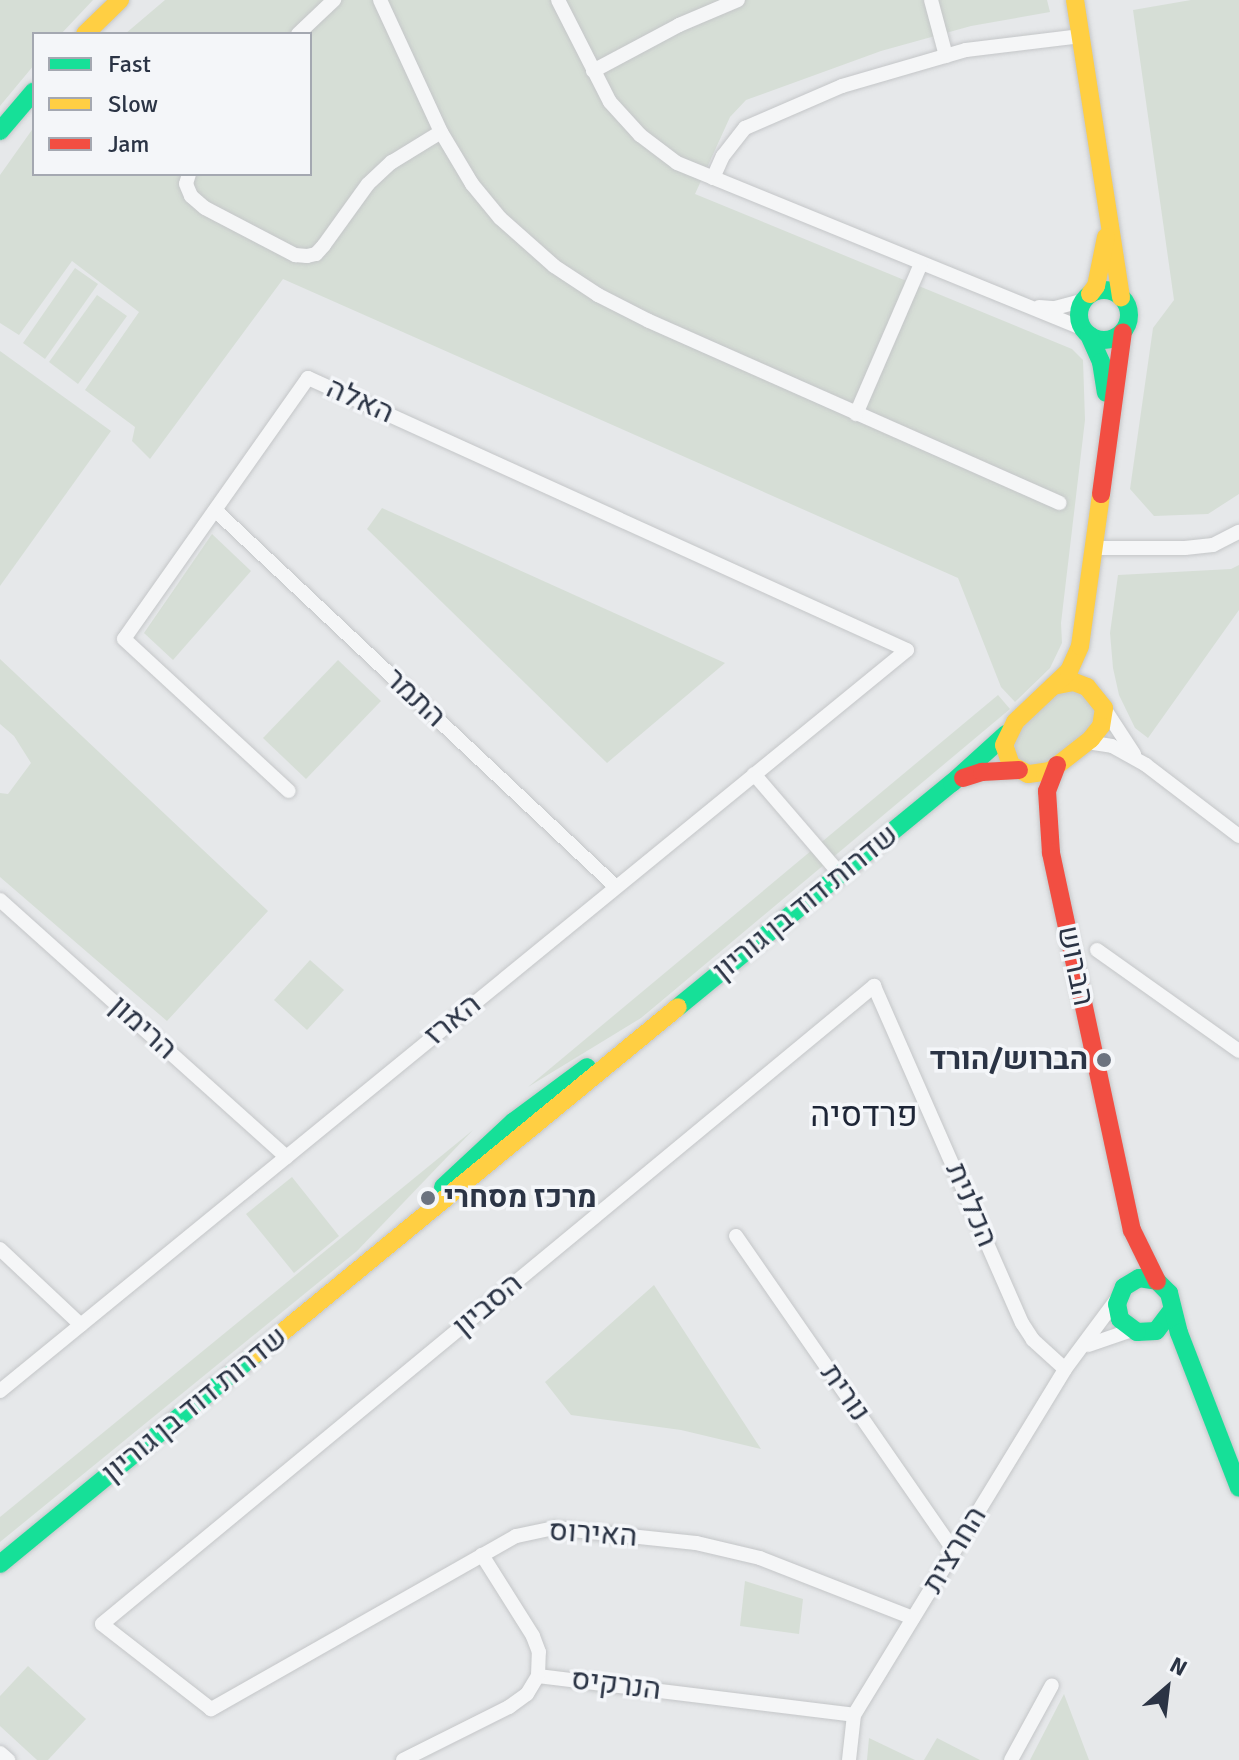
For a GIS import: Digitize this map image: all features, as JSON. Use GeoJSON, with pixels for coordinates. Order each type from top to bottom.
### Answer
{"type":"FeatureCollection","features":[{"type":"Feature","properties":{"kind":"street"},"geometry":{"type":"LineString","coordinates":[[87,32],[120,0]]}},
{"type":"Feature","properties":{"kind":"street"},"geometry":{"type":"LineString","coordinates":[[300,32],[334,0]]}},
{"type":"Feature","properties":{"kind":"street"},"geometry":{"type":"LineString","coordinates":[[380,0],[441,132],[472,184],[500,218],[564,273],[649,321],[1060,503]]}},
{"type":"Feature","properties":{"kind":"street"},"geometry":{"type":"LineString","coordinates":[[558,0],[610,102],[640,135],[677,163],[1104,341],[1123,332]]}},
{"type":"Feature","properties":{"kind":"street"},"geometry":{"type":"LineString","coordinates":[[593,71],[679,25],[738,0]]}},
{"type":"Feature","properties":{"kind":"street"},"geometry":{"type":"LineString","coordinates":[[931,0],[946,56]]}},
{"type":"Feature","properties":{"kind":"street"},"geometry":{"type":"LineString","coordinates":[[1075,0],[1121,297],[1129,312],[1110,417],[1080,646],[1069,671],[1006,734],[1006,755],[1024,772],[1050,771],[1087,742],[1101,726],[1104,708]]}},
{"type":"Feature","properties":{"kind":"street"},"geometry":{"type":"LineString","coordinates":[[713,178],[733,141],[762,118],[842,86],[946,56],[1006,44],[1081,36]]}},
{"type":"Feature","properties":{"kind":"street"},"geometry":{"type":"LineString","coordinates":[[0,131],[32,93]]}},
{"type":"Feature","properties":{"kind":"street"},"geometry":{"type":"LineString","coordinates":[[188,176],[186,184],[191,196],[205,208],[295,255],[307,256],[316,254],[324,245],[368,184],[392,162],[441,132]]}},
{"type":"Feature","properties":{"kind":"street"},"geometry":{"type":"LineString","coordinates":[[1107,205],[1102,262],[1079,315],[1101,362],[1110,417]]}},
{"type":"Feature","properties":{"kind":"street"},"geometry":{"type":"LineString","coordinates":[[856,414],[921,264]]}},
{"type":"Feature","properties":{"kind":"street"},"geometry":{"type":"LineString","coordinates":[[1022,306],[1055,308],[1106,290],[1121,297]]}},
{"type":"Feature","properties":{"kind":"street","name":"האלה"},"geometry":{"type":"LineString","coordinates":[[289,791],[124,639],[308,378],[907,650]]}},
{"type":"Feature","properties":{"kind":"street","name":"התמר"},"geometry":{"type":"LineString","coordinates":[[215,510],[616,887]]}},
{"type":"Feature","properties":{"kind":"street"},"geometry":{"type":"LineString","coordinates":[[1095,548],[1213,545],[1239,532]]}},
{"type":"Feature","properties":{"kind":"street"},"geometry":{"type":"LineString","coordinates":[[1080,646],[1090,690],[1116,731],[1146,765]]}},
{"type":"Feature","properties":{"kind":"street","name":"הארז"},"geometry":{"type":"LineString","coordinates":[[0,1391],[907,650]]}},
{"type":"Feature","properties":{"kind":"street"},"geometry":{"type":"LineString","coordinates":[[1053,686],[1074,682],[1090,690]]}},
{"type":"Feature","properties":{"kind":"street","name":"שדרות דוד בן גוריון"},"geometry":{"type":"LineString","coordinates":[[0,1564],[389,1246],[452,1177],[513,1122],[587,1067],[659,1024],[952,783],[1006,734]]}},
{"type":"Feature","properties":{"kind":"street"},"geometry":{"type":"LineString","coordinates":[[1087,742],[1112,746],[1146,765],[1239,836]]}},
{"type":"Feature","properties":{"kind":"street","name":"הברוש"},"geometry":{"type":"LineString","coordinates":[[1049,842],[1047,791],[1057,765]]}},
{"type":"Feature","properties":{"kind":"street","name":"שדרות דוד בן גוריון"},"geometry":{"type":"LineString","coordinates":[[952,783],[982,772],[1024,772]]}},
{"type":"Feature","properties":{"kind":"street","name":"הברוש"},"geometry":{"type":"LineString","coordinates":[[1024,772],[1049,842],[1132,1230],[1131,1267],[1121,1291]]}},
{"type":"Feature","properties":{"kind":"street"},"geometry":{"type":"LineString","coordinates":[[754,774],[841,875]]}},
{"type":"Feature","properties":{"kind":"street","name":"הרימון"},"geometry":{"type":"LineString","coordinates":[[0,900],[286,1157]]}},
{"type":"Feature","properties":{"kind":"street"},"geometry":{"type":"LineString","coordinates":[[1097,950],[1239,1051]]}},
{"type":"Feature","properties":{"kind":"street","name":"הכלנית"},"geometry":{"type":"LineString","coordinates":[[874,986],[1022,1323],[1033,1340],[1065,1369]]}},
{"type":"Feature","properties":{"kind":"street","name":"הסביון"},"geometry":{"type":"LineString","coordinates":[[211,1709],[102,1624],[874,986]]}},
{"type":"Feature","properties":{"kind":"street","name":"הברוש"},"geometry":{"type":"LineString","coordinates":[[1132,1230],[1157,1281]]}},
{"type":"Feature","properties":{"kind":"street","name":"נורית"},"geometry":{"type":"LineString","coordinates":[[736,1236],[954,1551]]}},
{"type":"Feature","properties":{"kind":"street"},"geometry":{"type":"LineString","coordinates":[[0,1249],[81,1325]]}},
{"type":"Feature","properties":{"kind":"street"},"geometry":{"type":"LineString","coordinates":[[1189,1360],[1139,1332],[1118,1313],[1121,1291],[1139,1278],[1157,1281],[1169,1293],[1189,1360],[1239,1488]]}},
{"type":"Feature","properties":{"kind":"street","name":"החרצית"},"geometry":{"type":"LineString","coordinates":[[849,1760],[854,1715],[1065,1369],[1121,1291]]}},
{"type":"Feature","properties":{"kind":"street"},"geometry":{"type":"LineString","coordinates":[[1139,1332],[1163,1326],[1172,1310]]}},
{"type":"Feature","properties":{"kind":"street","name":"החרצית"},"geometry":{"type":"LineString","coordinates":[[1081,1349],[1112,1334],[1139,1332]]}},
{"type":"Feature","properties":{"kind":"street","name":"האירוס"},"geometry":{"type":"LineString","coordinates":[[211,1709],[516,1536],[545,1528],[696,1543],[810,1575],[913,1618]]}},
{"type":"Feature","properties":{"kind":"street"},"geometry":{"type":"LineString","coordinates":[[482,1555],[533,1636],[539,1652],[538,1676]]}},
{"type":"Feature","properties":{"kind":"street","name":"הנרקיס"},"geometry":{"type":"LineString","coordinates":[[403,1760],[509,1707],[527,1694],[538,1676],[854,1715]]}},
{"type":"Feature","properties":{"kind":"street"},"geometry":{"type":"LineString","coordinates":[[1011,1760],[1052,1685]]}},
{"type":"Feature","properties":{"kind":"street"},"geometry":{"type":"LineString","coordinates":[[0,1753],[8,1760]]}},
{"type":"Feature","properties":{"kind":"shaded area"},"geometry":{"type":"Polygon","coordinates":[[[0,0],[93,0],[63,32],[32,32],[32,67],[0,106],[0,0]]]}},
{"type":"Feature","properties":{"kind":"shaded area"},"geometry":{"type":"Polygon","coordinates":[[[165,0],[1047,0],[1050,12],[971,26],[881,51],[746,100],[730,117],[695,194],[1072,349],[1083,360],[1085,420],[1061,623],[1062,643],[1050,668],[1015,702],[1001,687],[958,578],[283,279],[150,459],[132,441],[135,427],[85,390],[139,312],[72,261],[19,335],[0,323],[0,175],[32,130],[32,176],[312,176],[312,32],[127,32],[165,0]]]}},
{"type":"Feature","properties":{"kind":"shaded area"},"geometry":{"type":"Polygon","coordinates":[[[1191,0],[1239,0],[1239,494],[1208,514],[1154,516],[1130,489],[1153,328],[1174,300],[1133,10],[1191,0]]]}},
{"type":"Feature","properties":{"kind":"shaded area"},"geometry":{"type":"Polygon","coordinates":[[[75,268],[98,284],[45,359],[23,343],[75,268]]]}},
{"type":"Feature","properties":{"kind":"shaded area"},"geometry":{"type":"Polygon","coordinates":[[[97,295],[127,316],[78,384],[49,362],[97,295]]]}},
{"type":"Feature","properties":{"kind":"shaded area"},"geometry":{"type":"Polygon","coordinates":[[[0,351],[111,431],[0,586],[0,351]]]}},
{"type":"Feature","properties":{"kind":"shaded area"},"geometry":{"type":"Polygon","coordinates":[[[382,508],[725,663],[607,763],[367,529],[382,508]]]}},
{"type":"Feature","properties":{"kind":"shaded area"},"geometry":{"type":"Polygon","coordinates":[[[212,534],[251,571],[173,660],[144,633],[212,534]]]}},
{"type":"Feature","properties":{"kind":"shaded area"},"geometry":{"type":"Polygon","coordinates":[[[1239,565],[1239,610],[1148,738],[1135,728],[1119,695],[1113,668],[1110,633],[1118,575],[1231,569],[1239,565]]]}},
{"type":"Feature","properties":{"kind":"shaded area"},"geometry":{"type":"Polygon","coordinates":[[[0,659],[268,911],[167,1021],[0,877],[0,793],[8,794],[31,763],[14,736],[0,724],[0,659]]]}},
{"type":"Feature","properties":{"kind":"shaded area"},"geometry":{"type":"Polygon","coordinates":[[[338,660],[381,701],[306,779],[263,738],[338,660]]]}},
{"type":"Feature","properties":{"kind":"shaded area"},"geometry":{"type":"Polygon","coordinates":[[[1073,690],[1092,702],[1096,715],[1086,733],[1046,764],[1037,767],[1017,760],[1013,737],[1057,693],[1073,690]]]}},
{"type":"Feature","properties":{"kind":"shaded area"},"geometry":{"type":"Polygon","coordinates":[[[998,695],[1010,709],[641,1018],[528,1087],[998,695]]]}},
{"type":"Feature","properties":{"kind":"shaded area"},"geometry":{"type":"Polygon","coordinates":[[[310,960],[344,990],[307,1030],[274,1000],[310,960]]]}},
{"type":"Feature","properties":{"kind":"shaded area"},"geometry":{"type":"Polygon","coordinates":[[[473,1130],[357,1251],[0,1542],[0,1517],[473,1130]]]}},
{"type":"Feature","properties":{"kind":"shaded area"},"geometry":{"type":"Polygon","coordinates":[[[292,1177],[339,1236],[294,1273],[246,1214],[292,1177]]]}},
{"type":"Feature","properties":{"kind":"shaded area"},"geometry":{"type":"Polygon","coordinates":[[[654,1285],[761,1449],[681,1430],[571,1415],[545,1382],[654,1285]]]}},
{"type":"Feature","properties":{"kind":"shaded area"},"geometry":{"type":"Polygon","coordinates":[[[745,1581],[803,1599],[799,1634],[740,1626],[745,1581]]]}},
{"type":"Feature","properties":{"kind":"shaded area"},"geometry":{"type":"Polygon","coordinates":[[[28,1666],[86,1719],[48,1760],[37,1760],[0,1726],[0,1696],[28,1666]]]}},
{"type":"Feature","properties":{"kind":"shaded area"},"geometry":{"type":"Polygon","coordinates":[[[1064,1694],[1089,1760],[1030,1760],[1064,1694]]]}},
{"type":"Feature","properties":{"kind":"shaded area"},"geometry":{"type":"Polygon","coordinates":[[[869,1738],[915,1760],[867,1760],[869,1738]]]}},
{"type":"Feature","properties":{"kind":"shaded area"},"geometry":{"type":"Polygon","coordinates":[[[937,1738],[980,1760],[924,1760],[937,1738]]]}},
{"type":"Feature","properties":{"kind":"traffic: fast"},"geometry":{"type":"LineString","coordinates":[[0,131],[32,93]]}},
{"type":"Feature","properties":{"kind":"traffic: fast"},"geometry":{"type":"LineString","coordinates":[[1104,290],[1122,297],[1129,315],[1122,333],[1104,340],[1086,333],[1079,315],[1086,297],[1104,290]]}},
{"type":"Feature","properties":{"kind":"traffic: fast"},"geometry":{"type":"LineString","coordinates":[[1089,335],[1101,362],[1106,393]]}},
{"type":"Feature","properties":{"kind":"traffic: fast"},"geometry":{"type":"LineString","coordinates":[[678,1007],[952,783],[1006,734]]}},
{"type":"Feature","properties":{"kind":"traffic: fast"},"geometry":{"type":"LineString","coordinates":[[443,1187],[513,1122],[587,1067]]}},
{"type":"Feature","properties":{"kind":"traffic: fast"},"geometry":{"type":"LineString","coordinates":[[1172,1310],[1156,1331],[1137,1332],[1120,1319],[1117,1304],[1124,1287],[1139,1278],[1157,1281],[1169,1293],[1179,1333],[1239,1488]]}},
{"type":"Feature","properties":{"kind":"traffic: fast"},"geometry":{"type":"LineString","coordinates":[[0,1564],[256,1354]]}},
{"type":"Feature","properties":{"kind":"traffic: slow"},"geometry":{"type":"LineString","coordinates":[[87,32],[120,0]]}},
{"type":"Feature","properties":{"kind":"traffic: slow"},"geometry":{"type":"LineString","coordinates":[[1075,0],[1121,297]]}},
{"type":"Feature","properties":{"kind":"traffic: slow"},"geometry":{"type":"LineString","coordinates":[[1090,294],[1096,286],[1106,237]]}},
{"type":"Feature","properties":{"kind":"traffic: slow"},"geometry":{"type":"LineString","coordinates":[[1053,686],[1074,682],[1087,687],[1104,708],[1101,726],[1091,739],[1050,771],[1028,774],[1011,765],[1004,745],[1015,722],[1069,671],[1080,646],[1101,494]]}},
{"type":"Feature","properties":{"kind":"traffic: slow"},"geometry":{"type":"LineString","coordinates":[[256,1354],[678,1007]]}},
{"type":"Feature","properties":{"kind":"traffic: jam"},"geometry":{"type":"LineString","coordinates":[[1101,494],[1123,332]]}},
{"type":"Feature","properties":{"kind":"traffic: jam"},"geometry":{"type":"LineString","coordinates":[[1057,765],[1047,791],[1051,853],[1132,1230],[1157,1281]]}},
{"type":"Feature","properties":{"kind":"traffic: jam"},"geometry":{"type":"LineString","coordinates":[[963,778],[982,772],[1019,770]]}},
{"type":"Feature","properties":{"kind":"place","name":"הברוש/הורד"},"geometry":{"type":"Point","coordinates":[1104,1060]}},
{"type":"Feature","properties":{"kind":"place","name":"מרכז מסחרי"},"geometry":{"type":"Point","coordinates":[428,1198]}},
{"type":"Feature","properties":{"kind":"district","name":"פרדסיה"},"geometry":{"type":"Point","coordinates":[864,1116]}}]}
